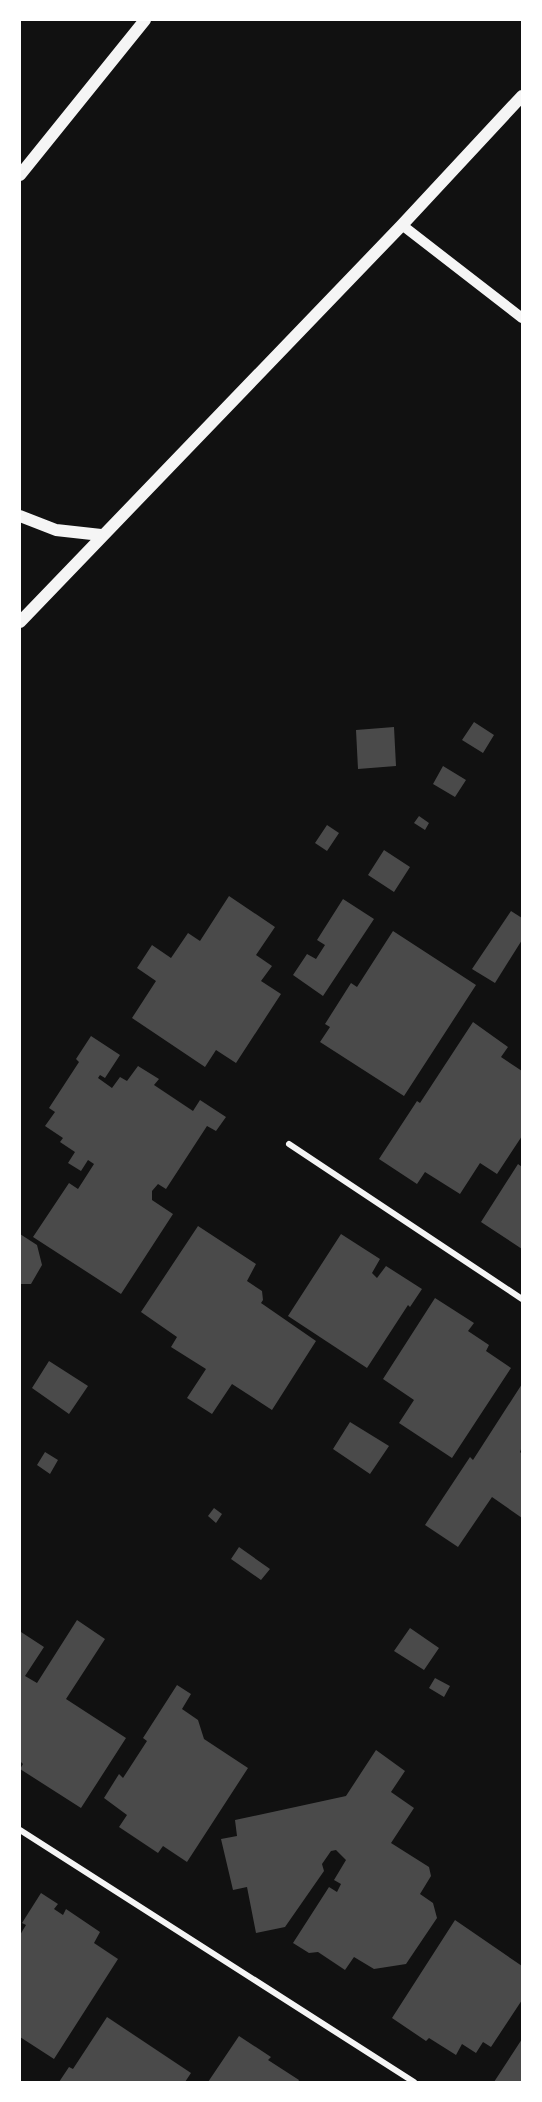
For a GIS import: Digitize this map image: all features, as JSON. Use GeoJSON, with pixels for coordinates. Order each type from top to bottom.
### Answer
{"type":"FeatureCollection","features":[{"type":"Feature","properties":{"kind":"main road"},"geometry":{"type":"LineString","coordinates":[[20,175],[145,20]]}},
{"type":"Feature","properties":{"kind":"main road"},"geometry":{"type":"LineString","coordinates":[[20,621],[402,225],[522,96]]}},
{"type":"Feature","properties":{"kind":"main road"},"geometry":{"type":"LineString","coordinates":[[20,516],[56,530],[101,535]]}},
{"type":"Feature","properties":{"kind":"street"},"geometry":{"type":"LineString","coordinates":[[402,225],[522,318]]}},
{"type":"Feature","properties":{"kind":"street"},"geometry":{"type":"LineString","coordinates":[[289,1144],[522,1299]]}},
{"type":"Feature","properties":{"kind":"street"},"geometry":{"type":"LineString","coordinates":[[20,1830],[414,2082]]}},
{"type":"Feature","properties":{"kind":"building"},"geometry":{"type":"Polygon","coordinates":[[[474,722],[494,735],[483,753],[462,740],[474,722]]]}},
{"type":"Feature","properties":{"kind":"building"},"geometry":{"type":"Polygon","coordinates":[[[394,727],[396,766],[358,769],[356,730],[394,727]]]}},
{"type":"Feature","properties":{"kind":"building"},"geometry":{"type":"Polygon","coordinates":[[[443,766],[466,780],[455,797],[433,784],[443,766]]]}},
{"type":"Feature","properties":{"kind":"building"},"geometry":{"type":"Polygon","coordinates":[[[419,816],[429,823],[425,830],[414,823],[419,816]]]}},
{"type":"Feature","properties":{"kind":"building"},"geometry":{"type":"Polygon","coordinates":[[[327,825],[339,833],[327,851],[315,843],[327,825]]]}},
{"type":"Feature","properties":{"kind":"building"},"geometry":{"type":"Polygon","coordinates":[[[384,850],[410,867],[394,892],[368,875],[384,850]]]}},
{"type":"Feature","properties":{"kind":"building"},"geometry":{"type":"Polygon","coordinates":[[[229,896],[275,927],[256,955],[272,966],[261,981],[281,994],[236,1063],[216,1050],[205,1067],[132,1018],[156,981],[137,968],[152,945],[171,958],[188,933],[200,941],[229,896]]]}},
{"type":"Feature","properties":{"kind":"building"},"geometry":{"type":"Polygon","coordinates":[[[343,899],[374,919],[323,996],[293,975],[307,954],[316,959],[325,945],[317,940],[343,899]]]}},
{"type":"Feature","properties":{"kind":"building"},"geometry":{"type":"Polygon","coordinates":[[[511,911],[522,918],[522,940],[495,983],[472,969],[511,911]]]}},
{"type":"Feature","properties":{"kind":"building"},"geometry":{"type":"Polygon","coordinates":[[[393,931],[476,985],[404,1096],[320,1042],[330,1027],[325,1024],[351,983],[357,987],[393,931]]]}},
{"type":"Feature","properties":{"kind":"building"},"geometry":{"type":"Polygon","coordinates":[[[473,1022],[508,1047],[501,1057],[522,1071],[522,1136],[497,1174],[480,1163],[460,1194],[425,1172],[417,1184],[379,1159],[417,1101],[420,1103],[473,1022]]]}},
{"type":"Feature","properties":{"kind":"building"},"geometry":{"type":"Polygon","coordinates":[[[91,1036],[120,1055],[105,1078],[100,1075],[98,1078],[112,1088],[120,1077],[127,1081],[138,1066],[159,1079],[154,1085],[193,1111],[200,1100],[226,1117],[216,1131],[207,1126],[166,1189],[158,1184],[152,1191],[152,1200],[173,1214],[121,1294],[33,1237],[69,1183],[78,1189],[94,1164],[88,1160],[81,1171],[68,1163],[75,1152],[60,1142],[63,1138],[45,1126],[55,1112],[49,1108],[79,1062],[76,1059],[91,1036]]]}},
{"type":"Feature","properties":{"kind":"building"},"geometry":{"type":"Polygon","coordinates":[[[518,1164],[522,1167],[522,1249],[481,1222],[518,1164]]]}},
{"type":"Feature","properties":{"kind":"building"},"geometry":{"type":"Polygon","coordinates":[[[198,1226],[256,1264],[247,1281],[262,1291],[261,1303],[316,1341],[272,1410],[232,1384],[212,1414],[187,1398],[206,1369],[171,1347],[177,1337],[141,1312],[198,1226]]]}},
{"type":"Feature","properties":{"kind":"building"},"geometry":{"type":"Polygon","coordinates":[[[20,1234],[37,1245],[42,1265],[31,1284],[20,1284],[20,1234]]]}},
{"type":"Feature","properties":{"kind":"building"},"geometry":{"type":"Polygon","coordinates":[[[341,1234],[380,1259],[372,1273],[377,1278],[386,1266],[422,1289],[410,1307],[408,1305],[367,1368],[288,1316],[341,1234]]]}},
{"type":"Feature","properties":{"kind":"building"},"geometry":{"type":"Polygon","coordinates":[[[435,1298],[474,1323],[468,1331],[489,1345],[486,1351],[511,1368],[452,1458],[399,1423],[414,1400],[383,1379],[435,1298]]]}},
{"type":"Feature","properties":{"kind":"building"},"geometry":{"type":"Polygon","coordinates":[[[49,1361],[88,1386],[69,1414],[32,1388],[49,1361]]]}},
{"type":"Feature","properties":{"kind":"building"},"geometry":{"type":"Polygon","coordinates":[[[522,1384],[522,1447],[520,1452],[522,1454],[522,1518],[492,1497],[458,1547],[425,1525],[470,1457],[473,1460],[522,1384]]]}},
{"type":"Feature","properties":{"kind":"building"},"geometry":{"type":"Polygon","coordinates":[[[350,1422],[389,1446],[370,1474],[333,1449],[350,1422]]]}},
{"type":"Feature","properties":{"kind":"building"},"geometry":{"type":"Polygon","coordinates":[[[45,1452],[58,1460],[50,1474],[37,1465],[45,1452]]]}},
{"type":"Feature","properties":{"kind":"building"},"geometry":{"type":"Polygon","coordinates":[[[214,1508],[222,1514],[216,1523],[208,1516],[214,1508]]]}},
{"type":"Feature","properties":{"kind":"building"},"geometry":{"type":"Polygon","coordinates":[[[239,1547],[270,1569],[261,1580],[231,1559],[239,1547]]]}},
{"type":"Feature","properties":{"kind":"building"},"geometry":{"type":"Polygon","coordinates":[[[77,1620],[105,1639],[66,1699],[126,1738],[81,1808],[20,1769],[23,1764],[20,1761],[20,1633],[44,1647],[25,1676],[37,1683],[77,1620]]]}},
{"type":"Feature","properties":{"kind":"building"},"geometry":{"type":"Polygon","coordinates":[[[410,1628],[439,1648],[424,1670],[394,1651],[410,1628]]]}},
{"type":"Feature","properties":{"kind":"building"},"geometry":{"type":"Polygon","coordinates":[[[435,1678],[450,1686],[444,1697],[429,1688],[435,1678]]]}},
{"type":"Feature","properties":{"kind":"building"},"geometry":{"type":"Polygon","coordinates":[[[177,1685],[191,1694],[182,1709],[198,1720],[204,1739],[248,1768],[187,1862],[163,1846],[158,1853],[119,1827],[127,1815],[104,1798],[119,1774],[123,1778],[147,1741],[143,1738],[177,1685]]]}},
{"type":"Feature","properties":{"kind":"building"},"geometry":{"type":"Polygon","coordinates":[[[376,1750],[405,1771],[391,1792],[414,1808],[391,1843],[429,1867],[431,1876],[420,1894],[433,1903],[437,1918],[406,1964],[374,1969],[354,1957],[345,1970],[318,1952],[309,1953],[293,1943],[329,1887],[337,1892],[341,1884],[334,1880],[346,1860],[336,1850],[331,1851],[322,1864],[324,1871],[285,1927],[256,1933],[247,1887],[233,1890],[221,1839],[237,1836],[235,1820],[346,1796],[376,1750]]]}},
{"type":"Feature","properties":{"kind":"building"},"geometry":{"type":"Polygon","coordinates":[[[41,1893],[58,1904],[54,1909],[63,1915],[66,1909],[100,1932],[94,1943],[118,1959],[54,2059],[20,2037],[20,1935],[26,1925],[22,1923],[41,1893]]]}},
{"type":"Feature","properties":{"kind":"building"},"geometry":{"type":"Polygon","coordinates":[[[455,1920],[522,1966],[522,2000],[491,2047],[483,2042],[476,2053],[462,2044],[456,2055],[429,2038],[426,2041],[392,2018],[455,1920]]]}},
{"type":"Feature","properties":{"kind":"building"},"geometry":{"type":"Polygon","coordinates":[[[107,2017],[191,2073],[185,2082],[59,2082],[69,2067],[73,2069],[107,2017]]]}},
{"type":"Feature","properties":{"kind":"building"},"geometry":{"type":"Polygon","coordinates":[[[239,2036],[271,2057],[268,2060],[299,2080],[298,2082],[208,2082],[239,2036]]]}},
{"type":"Feature","properties":{"kind":"building"},"geometry":{"type":"Polygon","coordinates":[[[522,2039],[522,2082],[494,2082],[522,2039]]]}}]}
